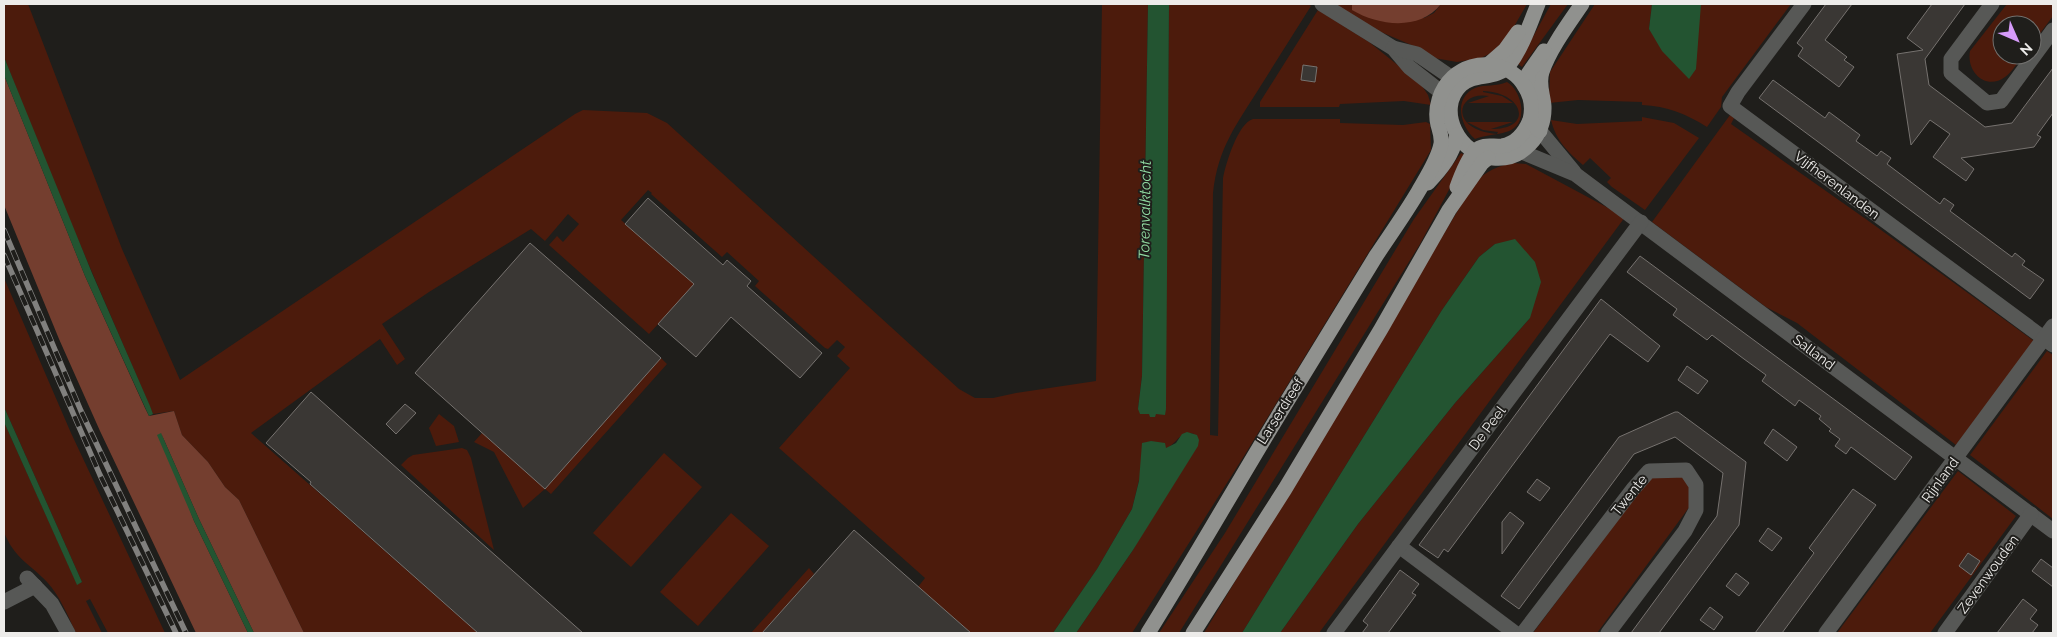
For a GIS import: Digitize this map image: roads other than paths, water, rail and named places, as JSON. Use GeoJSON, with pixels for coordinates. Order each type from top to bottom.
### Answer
{"type":"FeatureCollection","features":[{"type":"Feature","properties":{"kind":"main road"},"geometry":{"type":"LineString","coordinates":[[1489,64],[1505,50],[1538,4]]}},
{"type":"Feature","properties":{"kind":"main road"},"geometry":{"type":"LineString","coordinates":[[1446,97],[1455,93],[1468,80],[1476,76],[1492,76],[1506,69],[1523,40],[1538,4]]}},
{"type":"Feature","properties":{"kind":"main road"},"geometry":{"type":"LineString","coordinates":[[1534,89],[1506,69],[1489,64],[1473,65],[1458,72],[1452,78],[1446,97],[1450,119],[1457,135],[1481,155],[1505,158],[1522,152],[1529,146],[1535,126],[1532,104],[1534,89],[1528,74],[1541,55],[1561,35],[1582,4]]}},
{"type":"Feature","properties":{"kind":"main road","name":"Larserdreef"},"geometry":{"type":"LineString","coordinates":[[1148,633],[1246,467],[1376,256],[1418,193],[1438,152],[1441,133],[1438,125],[1437,108],[1446,97]]}},
{"type":"Feature","properties":{"kind":"main road"},"geometry":{"type":"LineString","coordinates":[[1193,633],[1285,489],[1381,329],[1449,210],[1459,182],[1481,155],[1486,145],[1502,146],[1516,140],[1535,126]]}},
{"type":"Feature","properties":{"kind":"main road","name":"Larserdreef"},"geometry":{"type":"LineString","coordinates":[[1418,193],[1446,164],[1454,149],[1457,135]]}},
{"type":"Feature","properties":{"kind":"street"},"geometry":{"type":"LineString","coordinates":[[1322,4],[1393,48],[1417,54],[1452,78]]}},
{"type":"Feature","properties":{"kind":"street","name":"Vijfherenlanden"},"geometry":{"type":"LineString","coordinates":[[1804,4],[1738,92],[1730,106],[2050,336]]}},
{"type":"Feature","properties":{"kind":"street"},"geometry":{"type":"LineString","coordinates":[[1992,4],[1951,59],[1951,73],[1987,103],[2001,101],[2053,30]]}},
{"type":"Feature","properties":{"kind":"street"},"geometry":{"type":"LineString","coordinates":[[1393,48],[1409,67],[1446,97]]}},
{"type":"Feature","properties":{"kind":"street","name":"Salland"},"geometry":{"type":"LineString","coordinates":[[1535,126],[1575,174]]}},
{"type":"Feature","properties":{"kind":"street","name":"Salland"},"geometry":{"type":"LineString","coordinates":[[1522,152],[1575,174],[2053,530]]}},
{"type":"Feature","properties":{"kind":"street","name":"De Peel"},"geometry":{"type":"LineString","coordinates":[[1334,633],[1641,222]]}},
{"type":"Feature","properties":{"kind":"street","name":"Rijnland"},"geometry":{"type":"LineString","coordinates":[[1826,633],[1956,457],[2050,336]]}},
{"type":"Feature","properties":{"kind":"street","name":"Twente"},"geometry":{"type":"LineString","coordinates":[[1523,633],[1633,489],[1649,471],[1686,470],[1696,485],[1696,510],[1685,531],[1608,633]]}},
{"type":"Feature","properties":{"kind":"street","name":"Zevenwouden"},"geometry":{"type":"LineString","coordinates":[[1945,633],[2031,514]]}},
{"type":"Feature","properties":{"kind":"street"},"geometry":{"type":"LineString","coordinates":[[1399,546],[1514,633]]}},
{"type":"Feature","properties":{"kind":"street"},"geometry":{"type":"LineString","coordinates":[[4,602],[31,582],[52,604],[68,633]]}},
{"type":"Feature","properties":{"kind":"water","name":"Torenvalktocht"},"geometry":{"type":"Polygon","coordinates":[[[1148,4],[1169,4],[1166,409],[1165,415],[1156,414],[1155,417],[1150,417],[1149,414],[1140,414],[1138,409],[1142,376],[1148,4]]]}},
{"type":"Feature","properties":{"kind":"water"},"geometry":{"type":"Polygon","coordinates":[[[1652,4],[1701,4],[1696,69],[1689,79],[1662,51],[1649,29],[1652,4]]]}},
{"type":"Feature","properties":{"kind":"water"},"geometry":{"type":"Polygon","coordinates":[[[4,57],[92,273],[150,406],[153,414],[149,416],[85,276],[4,75],[4,57]]]}},
{"type":"Feature","properties":{"kind":"water"},"geometry":{"type":"Polygon","coordinates":[[[1515,239],[1535,262],[1541,282],[1530,318],[1455,403],[1358,524],[1280,633],[1242,633],[1442,310],[1479,257],[1495,244],[1515,239]]]}},
{"type":"Feature","properties":{"kind":"water"},"geometry":{"type":"Polygon","coordinates":[[[4,407],[82,582],[77,585],[4,422],[4,407]]]}},
{"type":"Feature","properties":{"kind":"water"},"geometry":{"type":"Polygon","coordinates":[[[1187,432],[1197,435],[1199,440],[1198,446],[1133,550],[1076,633],[1053,633],[1097,569],[1132,509],[1139,481],[1142,443],[1151,441],[1165,443],[1166,448],[1176,443],[1182,434],[1187,432]]]}},
{"type":"Feature","properties":{"kind":"water"},"geometry":{"type":"Polygon","coordinates":[[[161,433],[199,519],[254,633],[248,633],[194,521],[157,435],[161,433]]]}},
{"type":"Feature","properties":{"kind":"railway"},"geometry":{"type":"LineString","coordinates":[[4,230],[81,411],[186,633]]}},
{"type":"Feature","properties":{"kind":"railway"},"geometry":{"type":"LineString","coordinates":[[4,255],[100,475],[176,633]]}}]}
